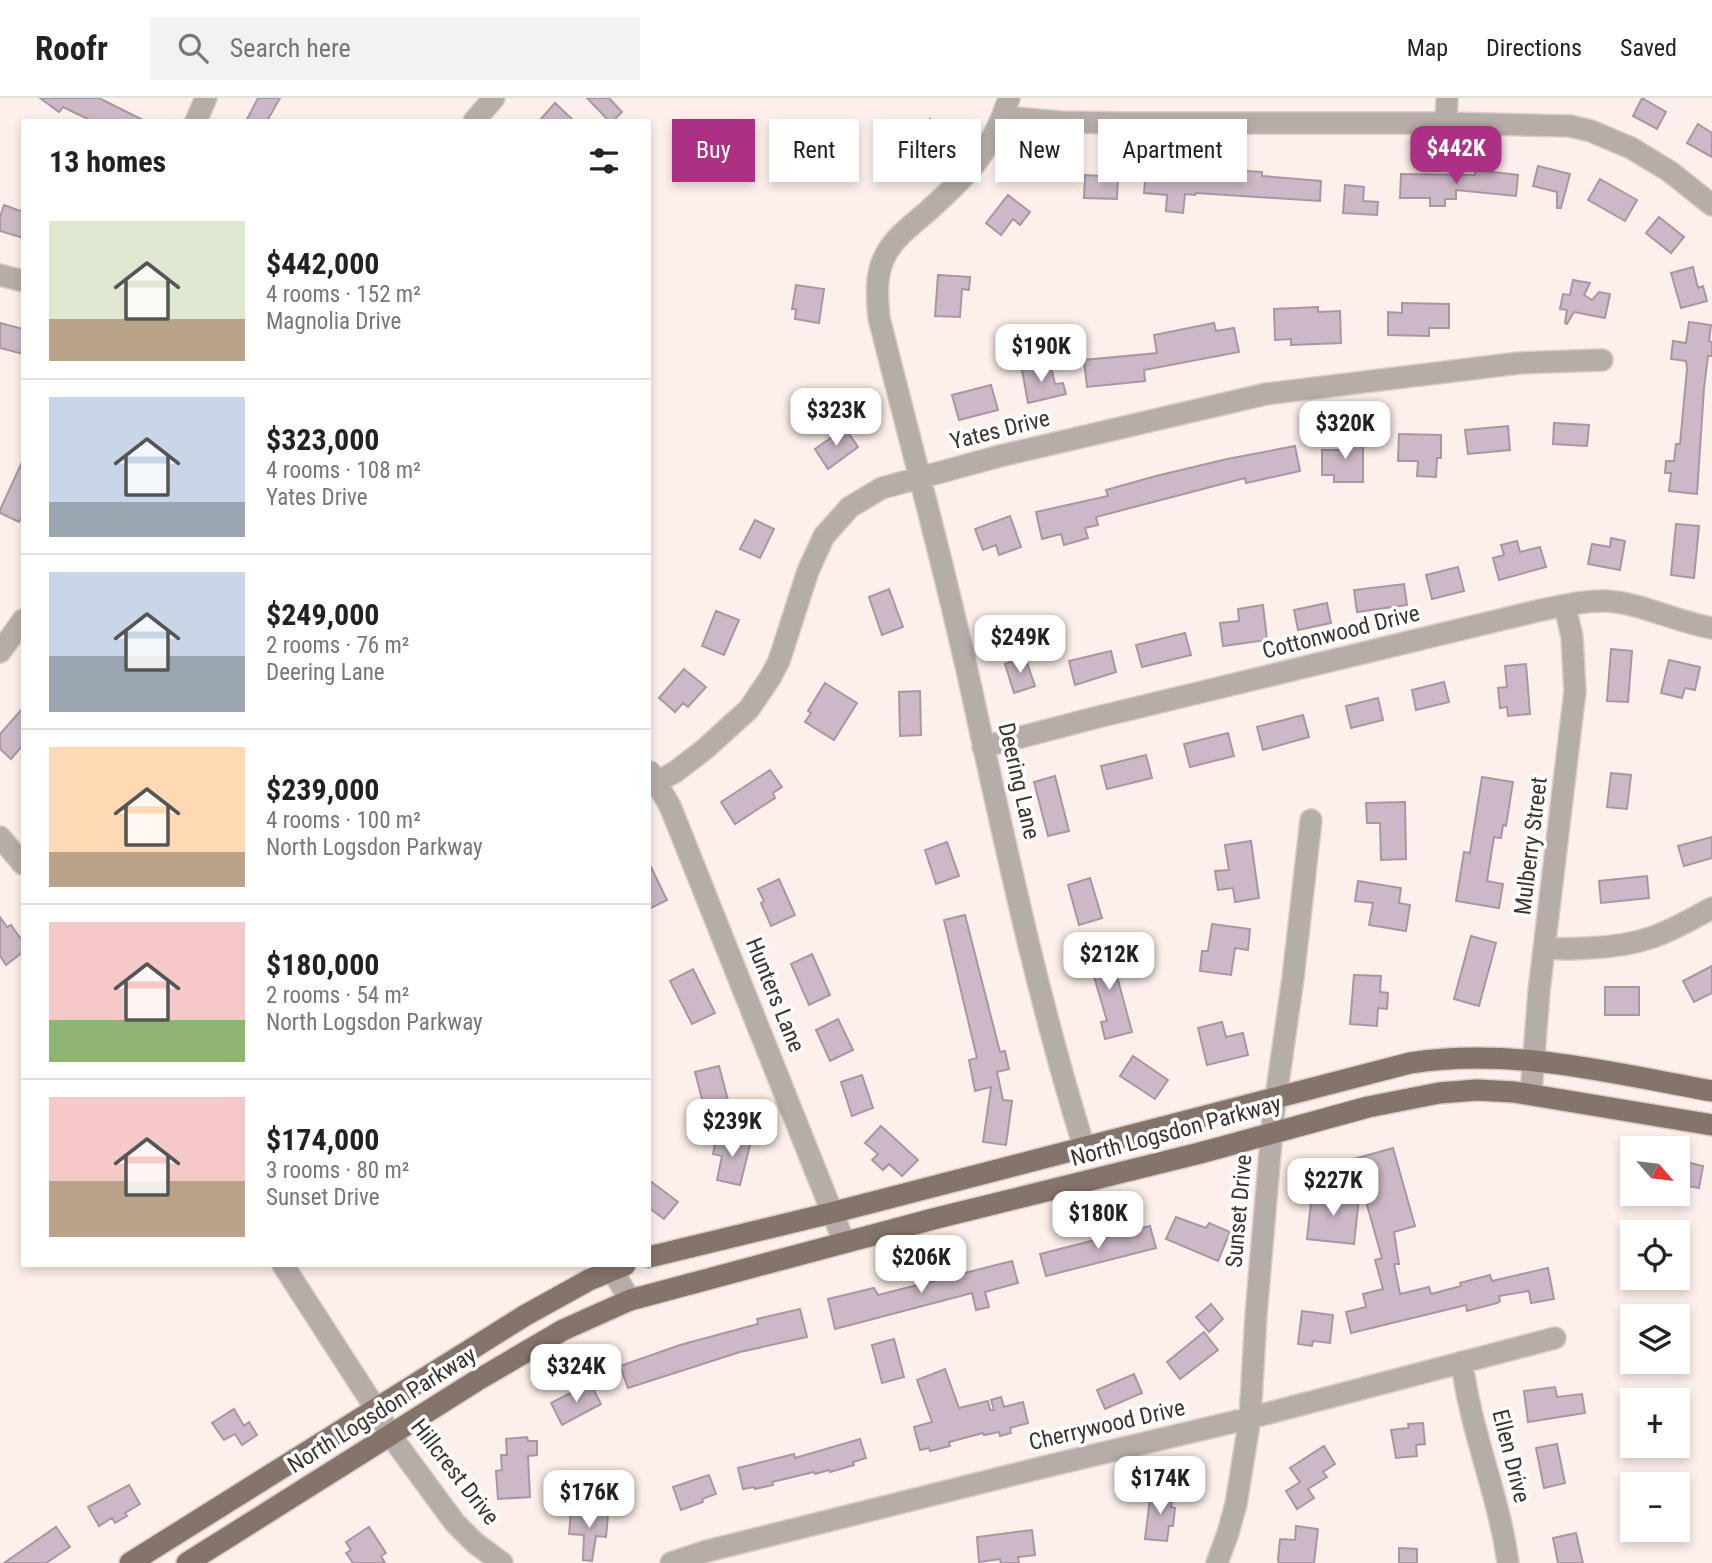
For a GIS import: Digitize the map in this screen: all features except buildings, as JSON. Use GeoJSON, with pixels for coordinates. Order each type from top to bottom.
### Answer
{"type":"FeatureCollection","features":[{"type":"Feature","properties":{"kind":"main road","name":"North Logsdon Parkway"},"geometry":{"type":"LineString","coordinates":[[651,1256],[831,1213],[1410,1063],[1482,1056],[1535,1060],[1712,1091]]}},
{"type":"Feature","properties":{"kind":"main road","name":"North Logsdon Parkway"},"geometry":{"type":"LineString","coordinates":[[187,1563],[476,1381],[563,1331],[630,1300],[1368,1107],[1439,1093],[1476,1090],[1531,1094],[1712,1125]]}},
{"type":"Feature","properties":{"kind":"main road","name":"North Logsdon Parkway"},"geometry":{"type":"LineString","coordinates":[[130,1563],[557,1297],[615,1267]]}},
{"type":"Feature","properties":{"kind":"street"},"geometry":{"type":"LineString","coordinates":[[197,119],[206,98]]}},
{"type":"Feature","properties":{"kind":"street"},"geometry":{"type":"LineString","coordinates":[[476,119],[494,98]]}},
{"type":"Feature","properties":{"kind":"street"},"geometry":{"type":"LineString","coordinates":[[1446,123],[1447,98]]}},
{"type":"Feature","properties":{"kind":"street"},"geometry":{"type":"LineString","coordinates":[[1006,107],[1061,122],[1549,124],[1591,131],[1612,138],[1651,159],[1712,205]]}},
{"type":"Feature","properties":{"kind":"street","name":"Deering Lane"},"geometry":{"type":"LineString","coordinates":[[1006,107],[994,138],[982,157],[951,190],[900,235],[887,252],[878,273],[877,295],[879,318],[983,747],[1065,1083],[1084,1147]]}},
{"type":"Feature","properties":{"kind":"street"},"geometry":{"type":"LineString","coordinates":[[0,275],[21,280]]}},
{"type":"Feature","properties":{"kind":"street","name":"Yates Drive"},"geometry":{"type":"LineString","coordinates":[[652,780],[675,772],[705,749],[735,723],[761,694],[786,643],[815,553],[836,521],[865,496],[882,488],[1212,405],[1266,394],[1519,363],[1602,360]]}},
{"type":"Feature","properties":{"kind":"street","name":"Cottonwood Drive"},"geometry":{"type":"LineString","coordinates":[[983,747],[1565,606],[1606,601],[1627,604],[1712,628]]}},
{"type":"Feature","properties":{"kind":"street","name":"Mulberry Street"},"geometry":{"type":"LineString","coordinates":[[1531,1094],[1539,991],[1575,691],[1572,637],[1565,606]]}},
{"type":"Feature","properties":{"kind":"street"},"geometry":{"type":"LineString","coordinates":[[0,652],[21,623]]}},
{"type":"Feature","properties":{"kind":"street","name":"Hunters Lane"},"geometry":{"type":"LineString","coordinates":[[652,780],[670,806],[844,1242]]}},
{"type":"Feature","properties":{"kind":"street","name":"Sunset Drive"},"geometry":{"type":"LineString","coordinates":[[1217,1563],[1236,1504],[1250,1418],[1256,1315],[1276,1099],[1311,820]]}},
{"type":"Feature","properties":{"kind":"street"},"geometry":{"type":"LineString","coordinates":[[0,837],[21,862]]}},
{"type":"Feature","properties":{"kind":"street"},"geometry":{"type":"LineString","coordinates":[[1545,947],[1570,949],[1634,944],[1669,932],[1712,908]]}},
{"type":"Feature","properties":{"kind":"street","name":"Hillcrest Drive"},"geometry":{"type":"LineString","coordinates":[[284,1267],[391,1436],[455,1523],[475,1543],[502,1563]]}},
{"type":"Feature","properties":{"kind":"street"},"geometry":{"type":"LineString","coordinates":[[615,1267],[630,1300]]}},
{"type":"Feature","properties":{"kind":"street","name":"Cherrywood Drive"},"geometry":{"type":"LineString","coordinates":[[671,1563],[706,1551],[1250,1418],[1555,1338]]}},
{"type":"Feature","properties":{"kind":"street","name":"Ellen Drive"},"geometry":{"type":"LineString","coordinates":[[1462,1362],[1468,1396],[1504,1536],[1508,1563]]}}]}
